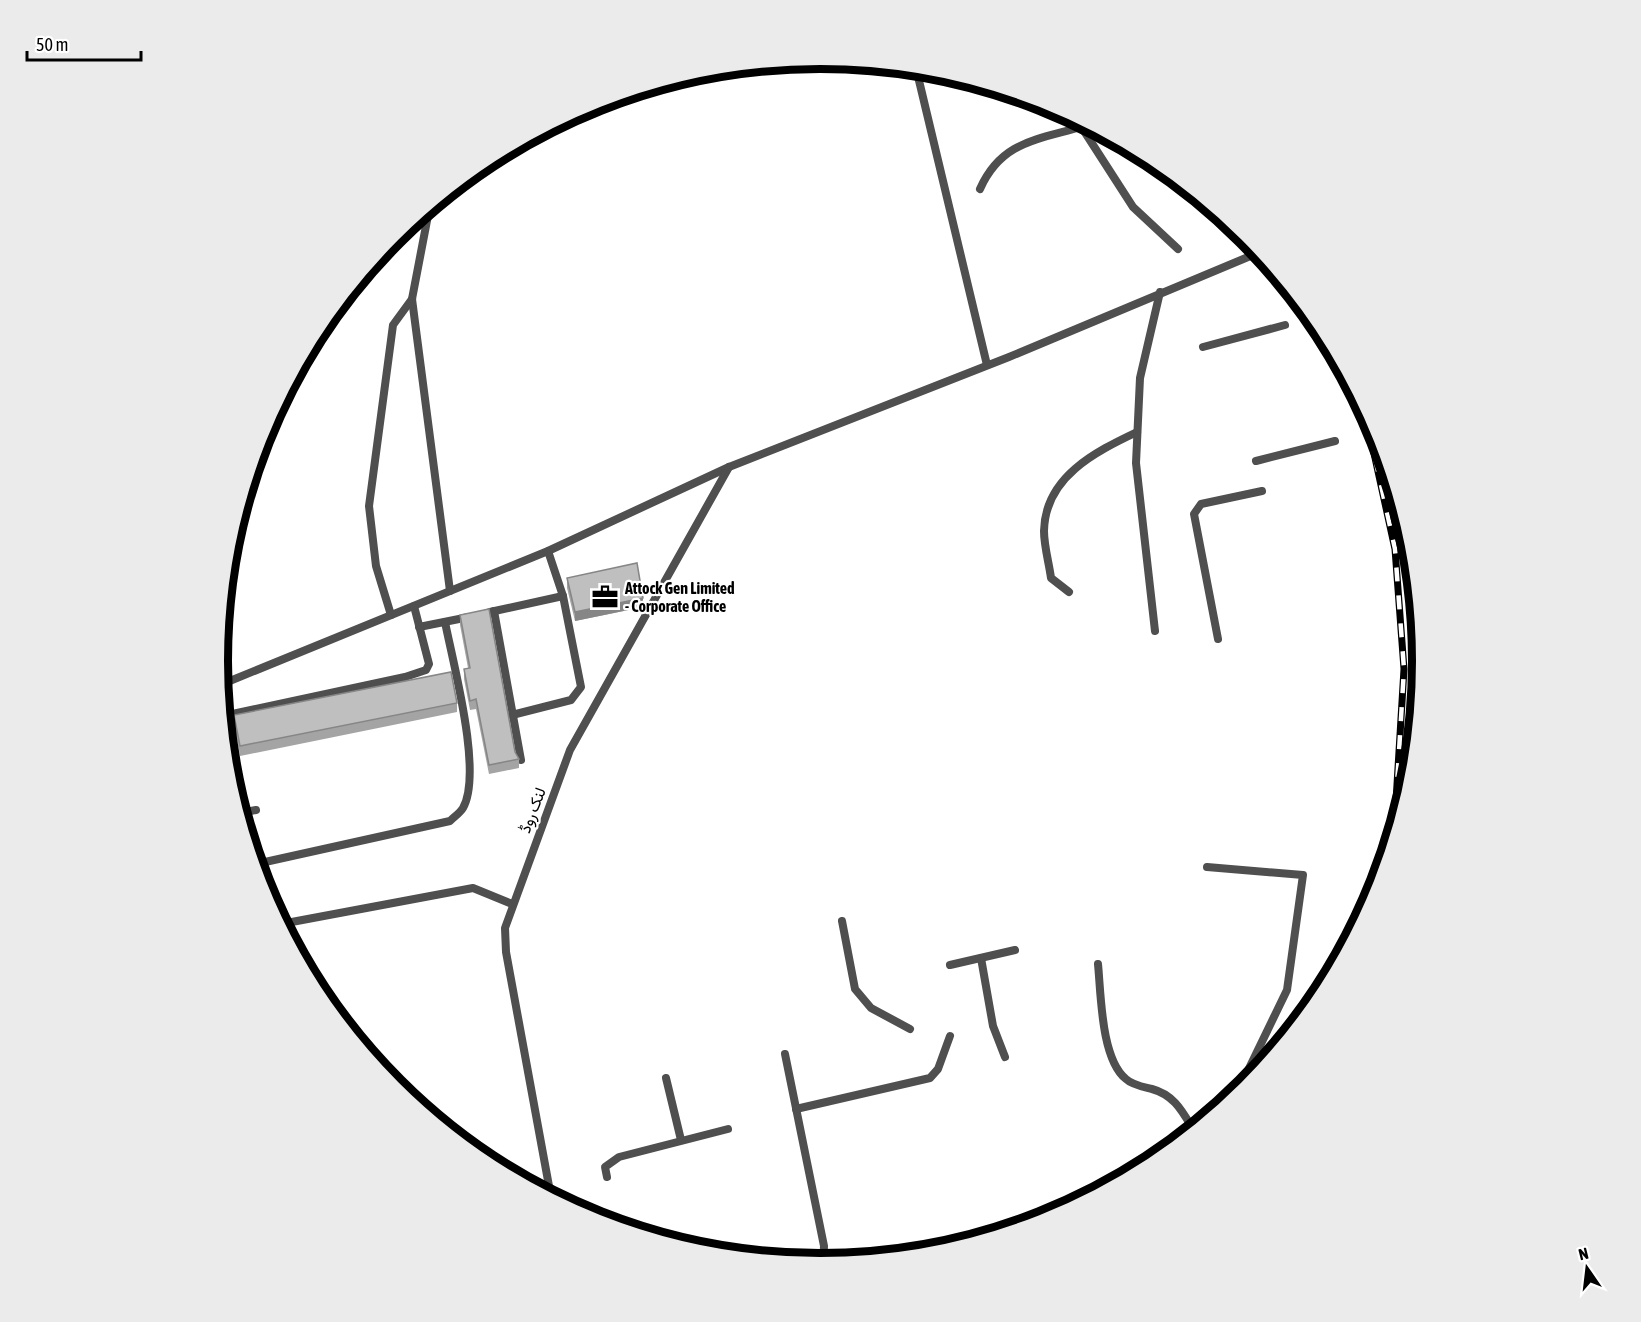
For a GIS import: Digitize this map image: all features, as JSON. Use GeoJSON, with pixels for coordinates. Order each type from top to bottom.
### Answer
{"type":"FeatureCollection","features":[{"type":"Feature","properties":{"kind":"lane"},"geometry":{"type":"LineString","coordinates":[[918,77],[987,365]]}},
{"type":"Feature","properties":{"kind":"lane"},"geometry":{"type":"LineString","coordinates":[[980,189],[989,168],[1012,149],[1078,128]]}},
{"type":"Feature","properties":{"kind":"lane"},"geometry":{"type":"LineString","coordinates":[[1083,131],[1133,207],[1178,249]]}},
{"type":"Feature","properties":{"kind":"lane"},"geometry":{"type":"LineString","coordinates":[[428,218],[412,299],[450,591]]}},
{"type":"Feature","properties":{"kind":"lane"},"geometry":{"type":"LineString","coordinates":[[229,681],[548,551],[729,468],[987,365],[1251,255]]}},
{"type":"Feature","properties":{"kind":"lane"},"geometry":{"type":"LineString","coordinates":[[1155,631],[1136,463],[1140,378],[1160,292]]}},
{"type":"Feature","properties":{"kind":"lane"},"geometry":{"type":"LineString","coordinates":[[391,615],[376,566],[369,506],[393,325],[412,299]]}},
{"type":"Feature","properties":{"kind":"lane"},"geometry":{"type":"LineString","coordinates":[[1203,347],[1285,325]]}},
{"type":"Feature","properties":{"kind":"lane"},"geometry":{"type":"LineString","coordinates":[[1069,592],[1051,578],[1044,532],[1048,509],[1064,478],[1085,458],[1137,432]]}},
{"type":"Feature","properties":{"kind":"lane"},"geometry":{"type":"LineString","coordinates":[[1256,461],[1335,441]]}},
{"type":"Feature","properties":{"kind":"lane","name":"لنک روڈ"},"geometry":{"type":"LineString","coordinates":[[549,1187],[506,952],[505,928],[570,750],[729,468]]}},
{"type":"Feature","properties":{"kind":"lane"},"geometry":{"type":"LineString","coordinates":[[1218,639],[1194,514],[1201,504],[1262,491]]}},
{"type":"Feature","properties":{"kind":"lane"},"geometry":{"type":"LineString","coordinates":[[512,716],[571,700],[582,687],[563,596],[548,551]]}},
{"type":"Feature","properties":{"kind":"lane"},"geometry":{"type":"LineString","coordinates":[[484,614],[563,596]]}},
{"type":"Feature","properties":{"kind":"lane"},"geometry":{"type":"LineString","coordinates":[[232,714],[405,677],[426,670],[429,664],[414,606]]}},
{"type":"Feature","properties":{"kind":"lane"},"geometry":{"type":"LineString","coordinates":[[494,611],[521,760]]}},
{"type":"Feature","properties":{"kind":"lane"},"geometry":{"type":"LineString","coordinates":[[419,627],[474,616]]}},
{"type":"Feature","properties":{"kind":"lane"},"geometry":{"type":"LineString","coordinates":[[264,862],[450,820],[462,810],[469,792],[469,754],[445,622]]}},
{"type":"Feature","properties":{"kind":"lane"},"geometry":{"type":"LineString","coordinates":[[248,811],[256,810]]}},
{"type":"Feature","properties":{"kind":"lane"},"geometry":{"type":"LineString","coordinates":[[1207,867],[1303,875],[1287,990],[1247,1071]]}},
{"type":"Feature","properties":{"kind":"lane"},"geometry":{"type":"LineString","coordinates":[[290,922],[473,888],[512,904]]}},
{"type":"Feature","properties":{"kind":"lane"},"geometry":{"type":"LineString","coordinates":[[842,921],[855,989],[871,1008],[909,1029]]}},
{"type":"Feature","properties":{"kind":"lane"},"geometry":{"type":"LineString","coordinates":[[950,964],[1015,950]]}},
{"type":"Feature","properties":{"kind":"lane"},"geometry":{"type":"LineString","coordinates":[[981,958],[993,1026],[1005,1058]]}},
{"type":"Feature","properties":{"kind":"lane"},"geometry":{"type":"LineString","coordinates":[[1098,964],[1107,1047],[1115,1065],[1125,1079],[1159,1091],[1176,1101],[1190,1124]]}},
{"type":"Feature","properties":{"kind":"lane"},"geometry":{"type":"LineString","coordinates":[[796,1109],[930,1078],[938,1070],[950,1036]]}},
{"type":"Feature","properties":{"kind":"lane"},"geometry":{"type":"LineString","coordinates":[[785,1054],[824,1253]]}},
{"type":"Feature","properties":{"kind":"lane"},"geometry":{"type":"LineString","coordinates":[[666,1078],[681,1140]]}},
{"type":"Feature","properties":{"kind":"lane"},"geometry":{"type":"LineString","coordinates":[[607,1176],[605,1167],[619,1157],[728,1129]]}},
{"type":"Feature","properties":{"kind":"building","name":"Attock Gen Limited - Corporate Office"},"geometry":{"type":"Polygon","coordinates":[[[637,563],[643,598],[575,612],[567,578],[637,563]]]}},
{"type":"Feature","properties":{"kind":"building"},"geometry":{"type":"Polygon","coordinates":[[[489,609],[515,752],[519,759],[489,765],[476,699],[470,701],[464,669],[470,668],[460,615],[489,609]]]}},
{"type":"Feature","properties":{"kind":"building"},"geometry":{"type":"Polygon","coordinates":[[[451,672],[457,703],[240,746],[234,715],[451,672]]]}},
{"type":"Feature","properties":{"kind":"railway"},"geometry":{"type":"LineString","coordinates":[[1374,452],[1395,549],[1404,669],[1396,796]]}},
{"type":"Feature","properties":{"kind":"place","name":"Attock Gen Limited - Corporate Office"},"geometry":{"type":"Point","coordinates":[605,597]}}]}
